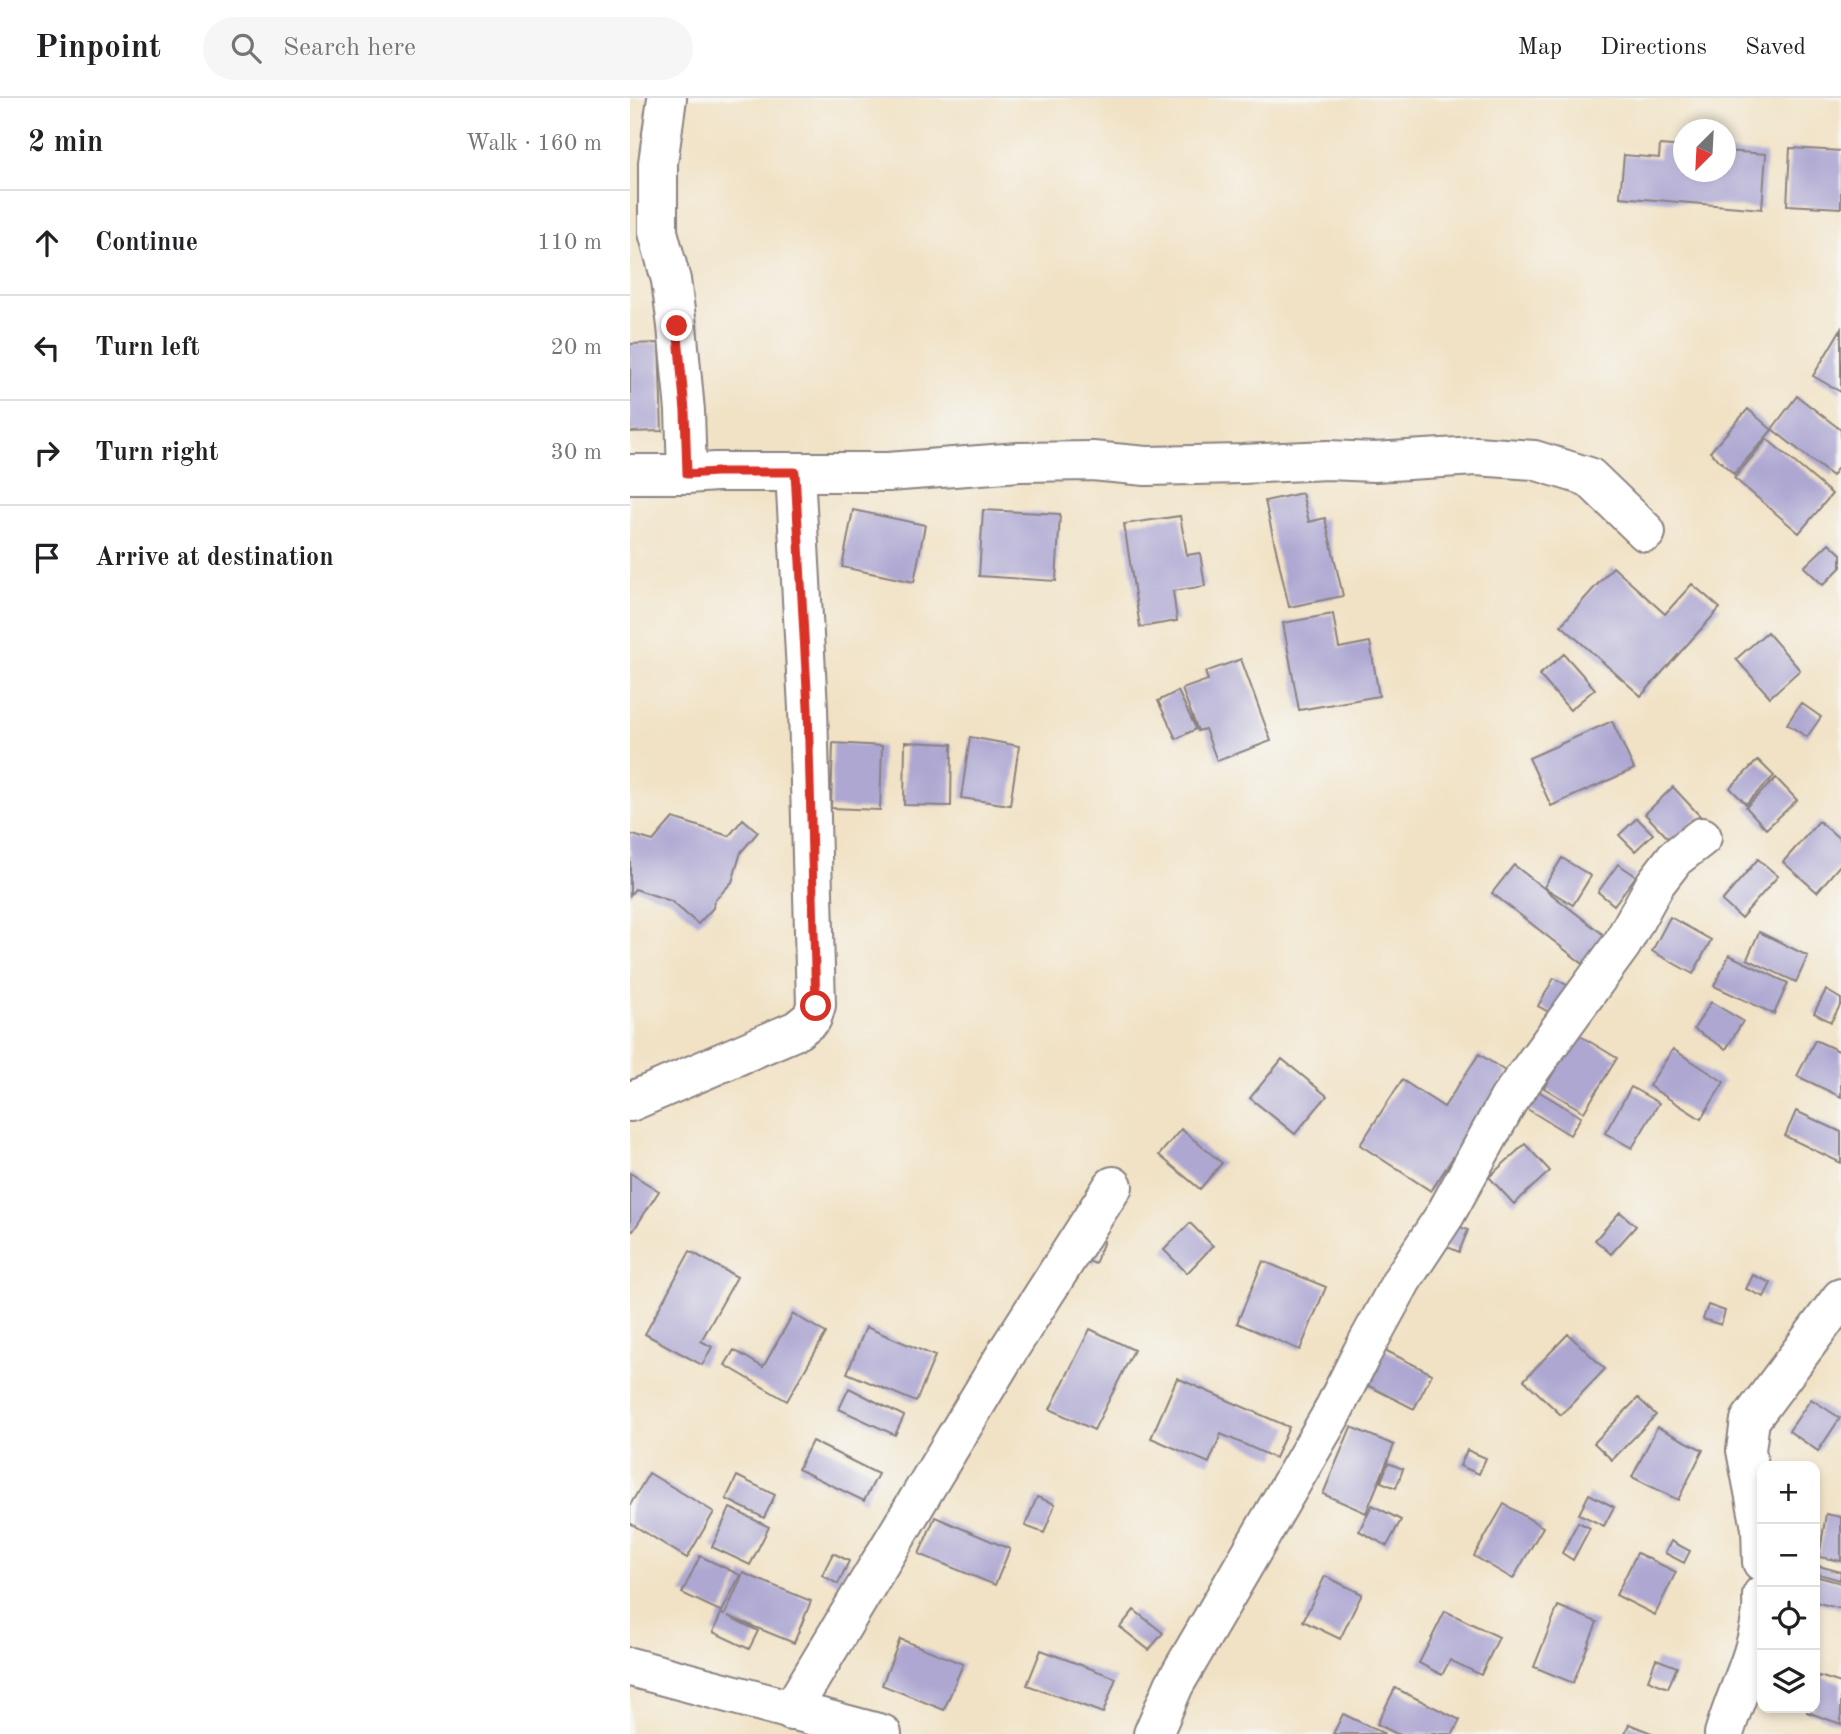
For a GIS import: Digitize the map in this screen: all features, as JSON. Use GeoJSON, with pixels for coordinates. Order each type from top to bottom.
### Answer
{"type":"FeatureCollection","features":[{"type":"Feature","properties":{"kind":"street"},"geometry":{"type":"LineString","coordinates":[[667,98],[658,163],[658,232],[671,280],[677,326],[685,411],[687,474]]}},
{"type":"Feature","properties":{"kind":"street"},"geometry":{"type":"LineString","coordinates":[[630,474],[888,472],[1018,462],[1092,461],[1146,466],[1328,460],[1374,462],[1476,456],[1534,460],[1589,477],[1646,532]]}},
{"type":"Feature","properties":{"kind":"street"},"geometry":{"type":"LineString","coordinates":[[630,1102],[797,1030],[812,1018],[816,1006],[808,708],[795,472]]}},
{"type":"Feature","properties":{"kind":"street"},"geometry":{"type":"LineString","coordinates":[[1153,1734],[1174,1685],[1330,1417],[1402,1280],[1445,1216],[1509,1099],[1622,944],[1655,884],[1675,858],[1702,837]]}},
{"type":"Feature","properties":{"kind":"street"},"geometry":{"type":"LineString","coordinates":[[791,1711],[1009,1349],[1113,1186]]}},
{"type":"Feature","properties":{"kind":"street"},"geometry":{"type":"LineString","coordinates":[[1760,1524],[1746,1450],[1750,1420],[1841,1298]]}},
{"type":"Feature","properties":{"kind":"street"},"geometry":{"type":"LineString","coordinates":[[1724,1734],[1757,1635]]}},
{"type":"Feature","properties":{"kind":"street"},"geometry":{"type":"LineString","coordinates":[[630,1667],[882,1734]]}},
{"type":"Feature","properties":{"kind":"building"},"geometry":{"type":"Polygon","coordinates":[[[1660,145],[1673,146],[1673,182],[1736,182],[1736,152],[1766,154],[1762,209],[1620,197],[1624,155],[1659,158],[1660,145]]]}},
{"type":"Feature","properties":{"kind":"building"},"geometry":{"type":"Polygon","coordinates":[[[1790,148],[1841,151],[1841,208],[1787,205],[1790,148]]]}},
{"type":"Feature","properties":{"kind":"building"},"geometry":{"type":"Polygon","coordinates":[[[1841,329],[1841,392],[1813,376],[1841,329]]]}},
{"type":"Feature","properties":{"kind":"building"},"geometry":{"type":"Polygon","coordinates":[[[659,343],[662,431],[630,432],[630,344],[659,343]]]}},
{"type":"Feature","properties":{"kind":"building"},"geometry":{"type":"Polygon","coordinates":[[[1797,396],[1841,430],[1841,463],[1832,476],[1772,429],[1797,396]]]}},
{"type":"Feature","properties":{"kind":"building"},"geometry":{"type":"Polygon","coordinates":[[[1748,409],[1772,430],[1734,474],[1710,452],[1748,409]]]}},
{"type":"Feature","properties":{"kind":"building"},"geometry":{"type":"Polygon","coordinates":[[[1767,439],[1832,494],[1799,533],[1734,478],[1767,439]]]}},
{"type":"Feature","properties":{"kind":"building"},"geometry":{"type":"Polygon","coordinates":[[[1302,493],[1309,522],[1325,518],[1343,596],[1289,607],[1265,501],[1302,493]]]}},
{"type":"Feature","properties":{"kind":"building"},"geometry":{"type":"Polygon","coordinates":[[[853,510],[925,525],[914,582],[842,567],[853,510]]]}},
{"type":"Feature","properties":{"kind":"building"},"geometry":{"type":"Polygon","coordinates":[[[983,510],[1060,514],[1056,581],[979,576],[983,510]]]}},
{"type":"Feature","properties":{"kind":"building"},"geometry":{"type":"Polygon","coordinates":[[[1180,516],[1187,555],[1200,553],[1205,586],[1173,591],[1177,621],[1140,627],[1124,524],[1180,516]]]}},
{"type":"Feature","properties":{"kind":"building"},"geometry":{"type":"Polygon","coordinates":[[[1829,543],[1841,554],[1841,567],[1823,585],[1804,567],[1829,543]]]}},
{"type":"Feature","properties":{"kind":"building"},"geometry":{"type":"Polygon","coordinates":[[[1613,567],[1665,614],[1692,584],[1720,608],[1641,696],[1561,625],[1613,567]]]}},
{"type":"Feature","properties":{"kind":"building"},"geometry":{"type":"Polygon","coordinates":[[[1333,614],[1339,648],[1370,642],[1379,696],[1299,710],[1283,623],[1333,614]]]}},
{"type":"Feature","properties":{"kind":"building"},"geometry":{"type":"Polygon","coordinates":[[[1767,632],[1800,670],[1770,697],[1736,659],[1767,632]]]}},
{"type":"Feature","properties":{"kind":"building"},"geometry":{"type":"Polygon","coordinates":[[[1564,654],[1595,689],[1570,710],[1539,675],[1564,654]]]}},
{"type":"Feature","properties":{"kind":"building"},"geometry":{"type":"Polygon","coordinates":[[[1241,659],[1271,741],[1217,761],[1205,729],[1198,731],[1182,689],[1208,680],[1205,672],[1241,659]]]}},
{"type":"Feature","properties":{"kind":"building"},"geometry":{"type":"Polygon","coordinates":[[[1178,691],[1196,729],[1176,739],[1158,701],[1178,691]]]}},
{"type":"Feature","properties":{"kind":"building"},"geometry":{"type":"Polygon","coordinates":[[[1801,703],[1821,717],[1807,737],[1787,724],[1801,703]]]}},
{"type":"Feature","properties":{"kind":"building"},"geometry":{"type":"Polygon","coordinates":[[[1612,721],[1634,769],[1551,806],[1529,758],[1612,721]]]}},
{"type":"Feature","properties":{"kind":"building"},"geometry":{"type":"Polygon","coordinates":[[[970,737],[1019,746],[1010,805],[961,798],[970,737]]]}},
{"type":"Feature","properties":{"kind":"building"},"geometry":{"type":"Polygon","coordinates":[[[905,742],[952,744],[951,806],[904,805],[905,742]]]}},
{"type":"Feature","properties":{"kind":"building"},"geometry":{"type":"Polygon","coordinates":[[[833,743],[882,746],[880,810],[831,808],[833,743]]]}},
{"type":"Feature","properties":{"kind":"building"},"geometry":{"type":"Polygon","coordinates":[[[1758,760],[1774,776],[1746,804],[1730,788],[1758,760]]]}},
{"type":"Feature","properties":{"kind":"building"},"geometry":{"type":"Polygon","coordinates":[[[1776,778],[1797,800],[1766,829],[1746,807],[1776,778]]]}},
{"type":"Feature","properties":{"kind":"building"},"geometry":{"type":"Polygon","coordinates":[[[1673,787],[1700,816],[1672,842],[1645,814],[1673,787]]]}},
{"type":"Feature","properties":{"kind":"building"},"geometry":{"type":"Polygon","coordinates":[[[673,818],[729,836],[743,819],[758,832],[741,852],[732,882],[698,924],[671,901],[635,889],[630,895],[630,834],[653,841],[673,818]]]}},
{"type":"Feature","properties":{"kind":"building"},"geometry":{"type":"Polygon","coordinates":[[[1637,818],[1653,834],[1635,851],[1619,835],[1637,818]]]}},
{"type":"Feature","properties":{"kind":"building"},"geometry":{"type":"Polygon","coordinates":[[[1819,821],[1841,840],[1841,864],[1817,892],[1783,862],[1819,821]]]}},
{"type":"Feature","properties":{"kind":"building"},"geometry":{"type":"Polygon","coordinates":[[[1562,858],[1591,876],[1573,905],[1544,887],[1562,858]]]}},
{"type":"Feature","properties":{"kind":"building"},"geometry":{"type":"Polygon","coordinates":[[[1758,859],[1778,876],[1741,918],[1722,901],[1758,859]]]}},
{"type":"Feature","properties":{"kind":"building"},"geometry":{"type":"Polygon","coordinates":[[[1618,864],[1636,876],[1614,905],[1598,892],[1618,864]]]}},
{"type":"Feature","properties":{"kind":"building"},"geometry":{"type":"Polygon","coordinates":[[[1514,865],[1610,940],[1587,967],[1492,893],[1514,865]]]}},
{"type":"Feature","properties":{"kind":"building"},"geometry":{"type":"Polygon","coordinates":[[[1670,917],[1711,940],[1693,974],[1652,951],[1670,917]]]}},
{"type":"Feature","properties":{"kind":"building"},"geometry":{"type":"Polygon","coordinates":[[[1759,932],[1808,956],[1796,982],[1747,959],[1759,932]]]}},
{"type":"Feature","properties":{"kind":"building"},"geometry":{"type":"Polygon","coordinates":[[[1729,955],[1788,983],[1774,1014],[1714,986],[1729,955]]]}},
{"type":"Feature","properties":{"kind":"building"},"geometry":{"type":"Polygon","coordinates":[[[1554,978],[1570,987],[1554,1015],[1538,1006],[1554,978]]]}},
{"type":"Feature","properties":{"kind":"building"},"geometry":{"type":"Polygon","coordinates":[[[1826,990],[1841,999],[1831,1022],[1814,1013],[1826,990]]]}},
{"type":"Feature","properties":{"kind":"building"},"geometry":{"type":"Polygon","coordinates":[[[1711,1002],[1743,1021],[1726,1049],[1694,1029],[1711,1002]]]}},
{"type":"Feature","properties":{"kind":"building"},"geometry":{"type":"Polygon","coordinates":[[[1577,1034],[1617,1058],[1584,1112],[1544,1088],[1577,1034]]]}},
{"type":"Feature","properties":{"kind":"building"},"geometry":{"type":"Polygon","coordinates":[[[1815,1040],[1841,1052],[1841,1097],[1797,1076],[1815,1040]]]}},
{"type":"Feature","properties":{"kind":"building"},"geometry":{"type":"Polygon","coordinates":[[[1673,1049],[1724,1082],[1701,1119],[1649,1086],[1673,1049]]]}},
{"type":"Feature","properties":{"kind":"building"},"geometry":{"type":"Polygon","coordinates":[[[1479,1054],[1508,1073],[1431,1191],[1360,1145],[1402,1080],[1444,1107],[1479,1054]]]}},
{"type":"Feature","properties":{"kind":"building"},"geometry":{"type":"Polygon","coordinates":[[[1282,1059],[1327,1096],[1295,1134],[1250,1098],[1282,1059]]]}},
{"type":"Feature","properties":{"kind":"building"},"geometry":{"type":"Polygon","coordinates":[[[1530,1086],[1581,1117],[1570,1135],[1519,1104],[1530,1086]]]}},
{"type":"Feature","properties":{"kind":"building"},"geometry":{"type":"Polygon","coordinates":[[[1631,1087],[1659,1103],[1632,1148],[1605,1133],[1631,1087]]]}},
{"type":"Feature","properties":{"kind":"building"},"geometry":{"type":"Polygon","coordinates":[[[1796,1111],[1841,1132],[1841,1163],[1785,1136],[1796,1111]]]}},
{"type":"Feature","properties":{"kind":"building"},"geometry":{"type":"Polygon","coordinates":[[[1181,1129],[1222,1163],[1200,1189],[1159,1155],[1181,1129]]]}},
{"type":"Feature","properties":{"kind":"building"},"geometry":{"type":"Polygon","coordinates":[[[1525,1144],[1550,1171],[1514,1204],[1489,1177],[1525,1144]]]}},
{"type":"Feature","properties":{"kind":"building"},"geometry":{"type":"Polygon","coordinates":[[[630,1173],[659,1191],[633,1231],[630,1229],[630,1173]]]}},
{"type":"Feature","properties":{"kind":"building"},"geometry":{"type":"Polygon","coordinates":[[[1620,1212],[1636,1226],[1611,1254],[1595,1240],[1620,1212]]]}},
{"type":"Feature","properties":{"kind":"building"},"geometry":{"type":"Polygon","coordinates":[[[1190,1223],[1213,1246],[1187,1273],[1164,1250],[1190,1223]]]}},
{"type":"Feature","properties":{"kind":"building"},"geometry":{"type":"Polygon","coordinates":[[[1452,1224],[1468,1230],[1459,1252],[1443,1245],[1452,1224]]]}},
{"type":"Feature","properties":{"kind":"building"},"geometry":{"type":"Polygon","coordinates":[[[1086,1234],[1104,1241],[1095,1264],[1077,1256],[1086,1234]]]}},
{"type":"Feature","properties":{"kind":"building"},"geometry":{"type":"Polygon","coordinates":[[[690,1251],[737,1277],[701,1341],[712,1347],[702,1365],[645,1334],[690,1251]]]}},
{"type":"Feature","properties":{"kind":"building"},"geometry":{"type":"Polygon","coordinates":[[[1263,1261],[1326,1287],[1300,1350],[1237,1323],[1263,1261]]]}},
{"type":"Feature","properties":{"kind":"building"},"geometry":{"type":"Polygon","coordinates":[[[1753,1275],[1771,1283],[1764,1297],[1746,1289],[1753,1275]]]}},
{"type":"Feature","properties":{"kind":"building"},"geometry":{"type":"Polygon","coordinates":[[[1708,1305],[1725,1311],[1721,1325],[1703,1319],[1708,1305]]]}},
{"type":"Feature","properties":{"kind":"building"},"geometry":{"type":"Polygon","coordinates":[[[793,1314],[826,1333],[787,1401],[725,1365],[734,1350],[763,1367],[793,1314]]]}},
{"type":"Feature","properties":{"kind":"building"},"geometry":{"type":"Polygon","coordinates":[[[866,1327],[935,1356],[916,1402],[847,1373],[866,1327]]]}},
{"type":"Feature","properties":{"kind":"building"},"geometry":{"type":"Polygon","coordinates":[[[1090,1329],[1134,1350],[1094,1430],[1050,1409],[1090,1329]]]}},
{"type":"Feature","properties":{"kind":"building"},"geometry":{"type":"Polygon","coordinates":[[[1568,1334],[1605,1369],[1561,1415],[1524,1380],[1568,1334]]]}},
{"type":"Feature","properties":{"kind":"building"},"geometry":{"type":"Polygon","coordinates":[[[1375,1345],[1432,1374],[1414,1409],[1357,1380],[1375,1345]]]}},
{"type":"Feature","properties":{"kind":"building"},"geometry":{"type":"Polygon","coordinates":[[[1177,1378],[1289,1427],[1275,1458],[1221,1434],[1209,1463],[1151,1438],[1177,1378]]]}},
{"type":"Feature","properties":{"kind":"building"},"geometry":{"type":"Polygon","coordinates":[[[849,1388],[904,1416],[895,1435],[839,1409],[849,1388]]]}},
{"type":"Feature","properties":{"kind":"building"},"geometry":{"type":"Polygon","coordinates":[[[1638,1398],[1656,1415],[1612,1460],[1594,1443],[1638,1398]]]}},
{"type":"Feature","properties":{"kind":"building"},"geometry":{"type":"Polygon","coordinates":[[[1811,1399],[1840,1418],[1818,1451],[1789,1431],[1811,1399]]]}},
{"type":"Feature","properties":{"kind":"building"},"geometry":{"type":"Polygon","coordinates":[[[1351,1427],[1394,1445],[1366,1513],[1323,1494],[1351,1427]]]}},
{"type":"Feature","properties":{"kind":"building"},"geometry":{"type":"Polygon","coordinates":[[[1657,1427],[1703,1450],[1678,1500],[1632,1477],[1657,1427]]]}},
{"type":"Feature","properties":{"kind":"building"},"geometry":{"type":"Polygon","coordinates":[[[812,1441],[878,1474],[864,1501],[798,1469],[812,1441]]]}},
{"type":"Feature","properties":{"kind":"building"},"geometry":{"type":"Polygon","coordinates":[[[1467,1450],[1486,1458],[1479,1474],[1460,1466],[1467,1450]]]}},
{"type":"Feature","properties":{"kind":"building"},"geometry":{"type":"Polygon","coordinates":[[[1388,1463],[1403,1469],[1396,1488],[1381,1482],[1388,1463]]]}},
{"type":"Feature","properties":{"kind":"building"},"geometry":{"type":"Polygon","coordinates":[[[649,1473],[714,1512],[687,1558],[630,1523],[630,1505],[649,1473]]]}},
{"type":"Feature","properties":{"kind":"building"},"geometry":{"type":"Polygon","coordinates":[[[737,1476],[775,1495],[764,1518],[726,1499],[737,1476]]]}},
{"type":"Feature","properties":{"kind":"building"},"geometry":{"type":"Polygon","coordinates":[[[1589,1494],[1614,1507],[1604,1526],[1579,1514],[1589,1494]]]}},
{"type":"Feature","properties":{"kind":"building"},"geometry":{"type":"Polygon","coordinates":[[[1037,1497],[1055,1504],[1044,1533],[1025,1526],[1037,1497]]]}},
{"type":"Feature","properties":{"kind":"building"},"geometry":{"type":"Polygon","coordinates":[[[1504,1504],[1543,1527],[1513,1579],[1474,1556],[1504,1504]]]}},
{"type":"Feature","properties":{"kind":"building"},"geometry":{"type":"Polygon","coordinates":[[[1372,1505],[1401,1520],[1387,1546],[1359,1531],[1372,1505]]]}},
{"type":"Feature","properties":{"kind":"building"},"geometry":{"type":"Polygon","coordinates":[[[730,1508],[769,1527],[750,1565],[712,1547],[730,1508]]]}},
{"type":"Feature","properties":{"kind":"building"},"geometry":{"type":"Polygon","coordinates":[[[1826,1514],[1841,1517],[1841,1561],[1820,1557],[1826,1514]]]}},
{"type":"Feature","properties":{"kind":"building"},"geometry":{"type":"Polygon","coordinates":[[[935,1517],[1010,1549],[995,1585],[919,1554],[935,1517]]]}},
{"type":"Feature","properties":{"kind":"building"},"geometry":{"type":"Polygon","coordinates":[[[1578,1522],[1590,1528],[1573,1560],[1562,1553],[1578,1522]]]}},
{"type":"Feature","properties":{"kind":"building"},"geometry":{"type":"Polygon","coordinates":[[[1671,1541],[1690,1551],[1684,1563],[1665,1553],[1671,1541]]]}},
{"type":"Feature","properties":{"kind":"building"},"geometry":{"type":"Polygon","coordinates":[[[833,1553],[849,1561],[838,1584],[822,1575],[833,1553]]]}},
{"type":"Feature","properties":{"kind":"building"},"geometry":{"type":"Polygon","coordinates":[[[1637,1553],[1676,1572],[1655,1615],[1616,1595],[1637,1553]]]}},
{"type":"Feature","properties":{"kind":"building"},"geometry":{"type":"Polygon","coordinates":[[[700,1556],[740,1575],[722,1612],[682,1593],[700,1556]]]}},
{"type":"Feature","properties":{"kind":"building"},"geometry":{"type":"Polygon","coordinates":[[[1820,1566],[1841,1572],[1840,1580],[1820,1574],[1820,1566]]]}},
{"type":"Feature","properties":{"kind":"building"},"geometry":{"type":"Polygon","coordinates":[[[743,1573],[811,1601],[794,1643],[728,1616],[758,1631],[749,1649],[713,1632],[721,1614],[725,1615],[743,1573]]]}},
{"type":"Feature","properties":{"kind":"building"},"geometry":{"type":"Polygon","coordinates":[[[1325,1576],[1362,1594],[1340,1639],[1303,1621],[1325,1576]]]}},
{"type":"Feature","properties":{"kind":"building"},"geometry":{"type":"Polygon","coordinates":[[[1820,1577],[1841,1583],[1841,1609],[1820,1603],[1820,1577]]]}},
{"type":"Feature","properties":{"kind":"building"},"geometry":{"type":"Polygon","coordinates":[[[1558,1606],[1597,1622],[1573,1683],[1534,1667],[1558,1606]]]}},
{"type":"Feature","properties":{"kind":"building"},"geometry":{"type":"Polygon","coordinates":[[[1134,1610],[1163,1633],[1149,1650],[1120,1627],[1134,1610]]]}},
{"type":"Feature","properties":{"kind":"building"},"geometry":{"type":"Polygon","coordinates":[[[1445,1611],[1499,1637],[1481,1675],[1450,1660],[1442,1675],[1419,1663],[1445,1611]]]}},
{"type":"Feature","properties":{"kind":"building"},"geometry":{"type":"Polygon","coordinates":[[[900,1639],[963,1664],[944,1710],[882,1685],[900,1639]]]}},
{"type":"Feature","properties":{"kind":"building"},"geometry":{"type":"Polygon","coordinates":[[[1041,1650],[1116,1678],[1103,1713],[1027,1685],[1041,1650]]]}},
{"type":"Feature","properties":{"kind":"building"},"geometry":{"type":"Polygon","coordinates":[[[1656,1659],[1677,1667],[1668,1688],[1648,1680],[1656,1659]]]}},
{"type":"Feature","properties":{"kind":"building"},"geometry":{"type":"Polygon","coordinates":[[[1820,1676],[1841,1683],[1841,1724],[1810,1713],[1820,1713],[1820,1676]]]}},
{"type":"Feature","properties":{"kind":"building"},"geometry":{"type":"Polygon","coordinates":[[[1395,1688],[1460,1720],[1453,1734],[1397,1734],[1377,1724],[1395,1688]]]}},
{"type":"Feature","properties":{"kind":"building"},"geometry":{"type":"Polygon","coordinates":[[[1343,1714],[1385,1734],[1333,1734],[1343,1714]]]}},
{"type":"Feature","properties":{"kind":"building"},"geometry":{"type":"Polygon","coordinates":[[[1629,1724],[1654,1734],[1625,1734],[1629,1724]]]}},
{"type":"Feature","properties":{"kind":"route"},"geometry":{"type":"LineString","coordinates":[[677,326],[685,411],[687,474],[795,472],[808,708],[816,1006]]}}]}
